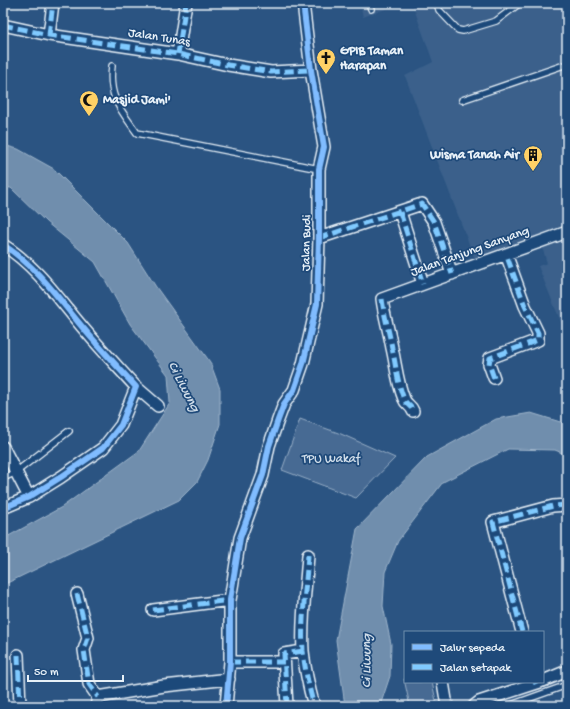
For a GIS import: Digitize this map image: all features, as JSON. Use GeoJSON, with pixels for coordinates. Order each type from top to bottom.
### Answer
{"type":"FeatureCollection","features":[{"type":"Feature","properties":{"kind":"street"},"geometry":{"type":"LineString","coordinates":[[49,35],[52,3]]}},
{"type":"Feature","properties":{"kind":"street"},"geometry":{"type":"LineString","coordinates":[[178,54],[186,3]]}},
{"type":"Feature","properties":{"kind":"street","name":"Jalan Budi"},"geometry":{"type":"LineString","coordinates":[[230,600],[240,538],[263,475],[269,446],[278,420],[284,404],[294,390],[305,358],[317,304],[319,169],[324,147],[311,70],[303,3]]}},
{"type":"Feature","properties":{"kind":"street","name":"Jalan Tunas"},"geometry":{"type":"LineString","coordinates":[[3,25],[49,35],[178,54],[228,65],[271,72],[311,70]]}},
{"type":"Feature","properties":{"kind":"street"},"geometry":{"type":"LineString","coordinates":[[319,238],[422,204],[434,222],[452,274]]}},
{"type":"Feature","properties":{"kind":"street"},"geometry":{"type":"LineString","coordinates":[[400,212],[423,284]]}},
{"type":"Feature","properties":{"kind":"street","name":"Jalan Tanjung Sanyang"},"geometry":{"type":"LineString","coordinates":[[413,411],[410,405],[405,402],[396,375],[393,349],[384,314],[382,299],[567,232]]}},
{"type":"Feature","properties":{"kind":"street"},"geometry":{"type":"LineString","coordinates":[[3,245],[14,252],[36,272],[100,348],[136,387],[158,406]]}},
{"type":"Feature","properties":{"kind":"street"},"geometry":{"type":"LineString","coordinates":[[494,378],[489,364],[490,358],[538,340],[538,333],[525,306],[506,254]]}},
{"type":"Feature","properties":{"kind":"street"},"geometry":{"type":"LineString","coordinates":[[3,508],[29,497],[61,477],[102,448],[121,425],[136,387]]}},
{"type":"Feature","properties":{"kind":"street"},"geometry":{"type":"LineString","coordinates":[[3,447],[29,497]]}},
{"type":"Feature","properties":{"kind":"street"},"geometry":{"type":"LineString","coordinates":[[522,631],[493,522],[553,506],[567,505]]}},
{"type":"Feature","properties":{"kind":"street"},"geometry":{"type":"LineString","coordinates":[[308,555],[303,621],[303,651],[314,706]]}},
{"type":"Feature","properties":{"kind":"street"},"geometry":{"type":"LineString","coordinates":[[78,594],[88,638],[84,650],[89,684],[97,702],[164,686],[229,679]]}},
{"type":"Feature","properties":{"kind":"street"},"geometry":{"type":"LineString","coordinates":[[153,610],[230,600],[230,662],[226,706]]}},
{"type":"Feature","properties":{"kind":"street"},"geometry":{"type":"LineString","coordinates":[[287,706],[284,653],[303,651]]}},
{"type":"Feature","properties":{"kind":"street"},"geometry":{"type":"LineString","coordinates":[[18,655],[20,706]]}},
{"type":"Feature","properties":{"kind":"street"},"geometry":{"type":"LineString","coordinates":[[230,662],[284,662]]}},
{"type":"Feature","properties":{"kind":"street"},"geometry":{"type":"LineString","coordinates":[[544,680],[567,671]]}},
{"type":"Feature","properties":{"kind":"street"},"geometry":{"type":"LineString","coordinates":[[443,683],[447,706]]}},
{"type":"Feature","properties":{"kind":"street"},"geometry":{"type":"LineString","coordinates":[[474,706],[479,702],[535,683]]}},
{"type":"Feature","properties":{"kind":"lane"},"geometry":{"type":"LineString","coordinates":[[370,3],[371,10]]}},
{"type":"Feature","properties":{"kind":"lane"},"geometry":{"type":"LineString","coordinates":[[437,3],[439,10],[458,30],[463,31],[496,20],[520,3]]}},
{"type":"Feature","properties":{"kind":"lane"},"geometry":{"type":"LineString","coordinates":[[462,100],[567,64]]}},
{"type":"Feature","properties":{"kind":"lane"},"geometry":{"type":"LineString","coordinates":[[112,66],[111,87],[116,102],[137,133],[319,169]]}},
{"type":"Feature","properties":{"kind":"lane"},"geometry":{"type":"LineString","coordinates":[[3,478],[16,472],[69,431]]}},
{"type":"Feature","properties":{"kind":"lane"},"geometry":{"type":"LineString","coordinates":[[508,706],[567,685]]}},
{"type":"Feature","properties":{"kind":"shaded area"},"geometry":{"type":"Polygon","coordinates":[[[360,3],[403,3],[363,17],[360,3]]]}},
{"type":"Feature","properties":{"kind":"shaded area"},"geometry":{"type":"Polygon","coordinates":[[[412,3],[567,3],[567,233],[477,265],[405,76],[433,62],[412,3]]]}},
{"type":"Feature","properties":{"kind":"shaded area"},"geometry":{"type":"Polygon","coordinates":[[[567,239],[567,337],[538,266],[547,263],[542,247],[567,239]]]}},
{"type":"Feature","properties":{"kind":"green space","name":"TPU Wakaf"},"geometry":{"type":"Polygon","coordinates":[[[300,419],[341,434],[395,458],[356,498],[282,470],[300,419]]]}},
{"type":"Feature","properties":{"kind":"green space"},"geometry":{"type":"Polygon","coordinates":[[[405,683],[432,683],[437,706],[410,706],[405,683]]]}},
{"type":"Feature","properties":{"kind":"water","name":"Ci Liwung"},"geometry":{"type":"Polygon","coordinates":[[[3,145],[18,149],[54,169],[128,243],[156,287],[210,362],[220,389],[220,424],[208,460],[197,482],[179,500],[3,585],[3,539],[62,507],[139,451],[170,403],[168,375],[130,324],[95,262],[46,222],[11,188],[3,187],[3,145]]]}},
{"type":"Feature","properties":{"kind":"water","name":"Ci Liwung"},"geometry":{"type":"Polygon","coordinates":[[[531,413],[567,424],[567,455],[555,450],[508,449],[443,482],[398,541],[385,572],[383,606],[391,644],[390,676],[380,706],[345,706],[336,640],[357,529],[427,457],[496,419],[531,413]]]}},
{"type":"Feature","properties":{"kind":"marked path"},"geometry":{"type":"LineString","coordinates":[[49,35],[53,3]]}},
{"type":"Feature","properties":{"kind":"marked path"},"geometry":{"type":"LineString","coordinates":[[178,54],[186,3]]}},
{"type":"Feature","properties":{"kind":"marked path"},"geometry":{"type":"LineString","coordinates":[[3,25],[49,35],[178,54],[228,65],[271,72],[311,70]]}},
{"type":"Feature","properties":{"kind":"marked path"},"geometry":{"type":"LineString","coordinates":[[319,238],[422,204],[434,222],[452,274]]}},
{"type":"Feature","properties":{"kind":"marked path"},"geometry":{"type":"LineString","coordinates":[[400,212],[423,284]]}},
{"type":"Feature","properties":{"kind":"marked path"},"geometry":{"type":"LineString","coordinates":[[494,378],[489,364],[490,358],[538,340],[538,333],[525,306],[506,254]]}},
{"type":"Feature","properties":{"kind":"marked path"},"geometry":{"type":"LineString","coordinates":[[382,299],[400,386],[405,401],[413,411]]}},
{"type":"Feature","properties":{"kind":"marked path"},"geometry":{"type":"LineString","coordinates":[[522,631],[493,522],[553,506],[567,505]]}},
{"type":"Feature","properties":{"kind":"marked path"},"geometry":{"type":"LineString","coordinates":[[308,555],[303,615],[303,651],[307,679],[314,706]]}},
{"type":"Feature","properties":{"kind":"marked path"},"geometry":{"type":"LineString","coordinates":[[77,594],[88,638],[84,650],[89,684],[98,697]]}},
{"type":"Feature","properties":{"kind":"marked path"},"geometry":{"type":"LineString","coordinates":[[153,610],[230,600]]}},
{"type":"Feature","properties":{"kind":"marked path"},"geometry":{"type":"LineString","coordinates":[[287,706],[284,654],[303,651]]}},
{"type":"Feature","properties":{"kind":"marked path"},"geometry":{"type":"LineString","coordinates":[[18,655],[20,706]]}},
{"type":"Feature","properties":{"kind":"marked path"},"geometry":{"type":"LineString","coordinates":[[230,662],[284,662]]}},
{"type":"Feature","properties":{"kind":"cycle path"},"geometry":{"type":"LineString","coordinates":[[226,706],[230,662],[230,600],[240,538],[263,475],[269,446],[278,420],[284,404],[294,390],[303,364],[317,304],[319,169],[324,147],[311,70],[303,3]]}},
{"type":"Feature","properties":{"kind":"cycle path"},"geometry":{"type":"LineString","coordinates":[[3,245],[25,261],[35,271],[136,387],[121,425],[103,448],[29,497],[3,508]]}},
{"type":"Feature","properties":{"kind":"place","name":"GPIB Taman Harapan"},"geometry":{"type":"Point","coordinates":[326,75]}},
{"type":"Feature","properties":{"kind":"place","name":"Masjid Jami'"},"geometry":{"type":"Point","coordinates":[89,117]}},
{"type":"Feature","properties":{"kind":"place","name":"Wisma Tanah Air"},"geometry":{"type":"Point","coordinates":[533,172]}}]}
